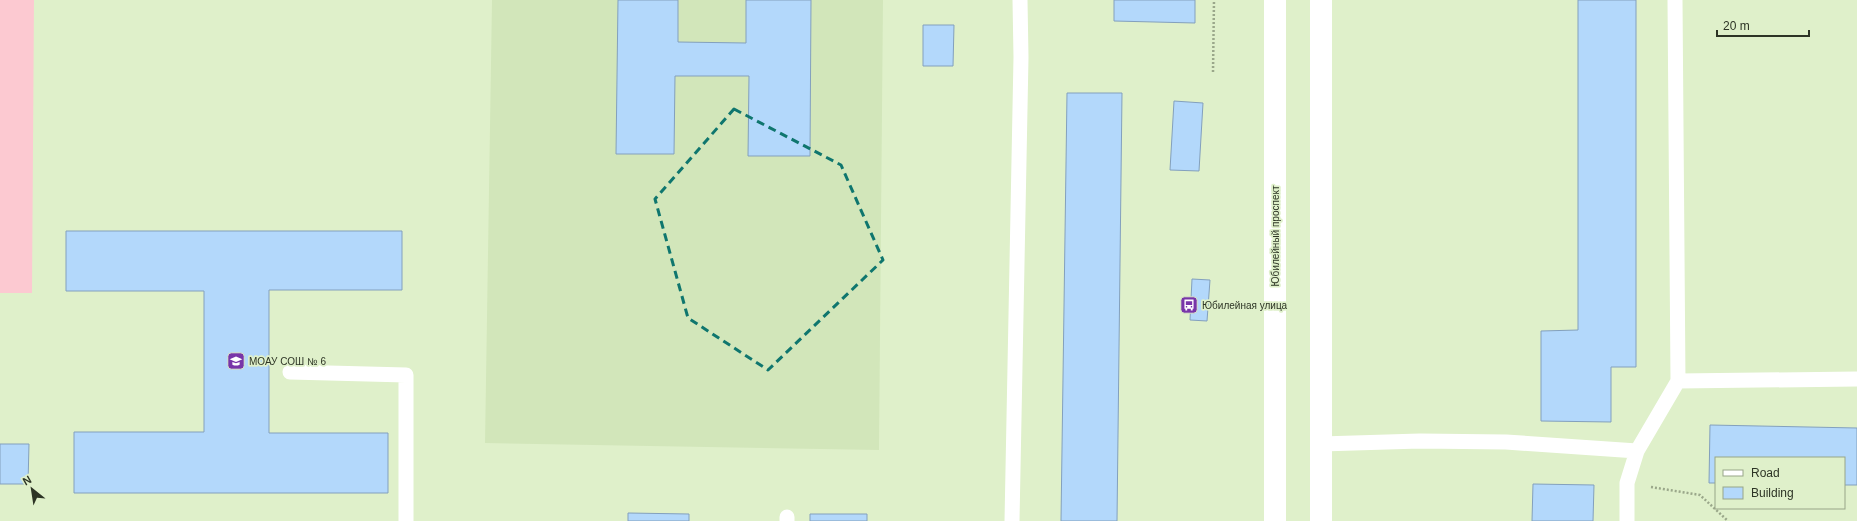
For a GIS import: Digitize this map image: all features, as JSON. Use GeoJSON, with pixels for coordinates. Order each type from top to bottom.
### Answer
{"type":"FeatureCollection","features":[{"type":"Feature","properties":{"kind":"main road","name":"Юбилейный проспект"},"geometry":{"type":"LineString","coordinates":[[1275,0],[1275,521]]}},
{"type":"Feature","properties":{"kind":"main road"},"geometry":{"type":"LineString","coordinates":[[1321,0],[1321,521]]}},
{"type":"Feature","properties":{"kind":"lane"},"geometry":{"type":"LineString","coordinates":[[1012,521],[1021,65],[1020,0]]}},
{"type":"Feature","properties":{"kind":"lane"},"geometry":{"type":"LineString","coordinates":[[1627,521],[1627,483],[1637,451],[1678,381],[1675,0]]}},
{"type":"Feature","properties":{"kind":"lane"},"geometry":{"type":"LineString","coordinates":[[290,372],[406,375],[406,521]]}},
{"type":"Feature","properties":{"kind":"lane"},"geometry":{"type":"LineString","coordinates":[[1678,381],[1857,379]]}},
{"type":"Feature","properties":{"kind":"lane"},"geometry":{"type":"LineString","coordinates":[[1321,444],[1420,441],[1498,442],[1637,451]]}},
{"type":"Feature","properties":{"kind":"path"},"geometry":{"type":"LineString","coordinates":[[1213,72],[1214,0]]}},
{"type":"Feature","properties":{"kind":"path"},"geometry":{"type":"LineString","coordinates":[[1627,483],[1700,495],[1715,509]]}},
{"type":"Feature","properties":{"kind":"path"},"geometry":{"type":"LineString","coordinates":[[1715,509],[1728,521]]}},
{"type":"Feature","properties":{"kind":"highlighted area"},"geometry":{"type":"Polygon","coordinates":[[[734,109],[841,165],[883,260],[768,370],[688,318],[655,199],[734,109]]]}},
{"type":"Feature","properties":{"kind":"shaded area"},"geometry":{"type":"Polygon","coordinates":[[[0,0],[34,0],[32,293],[0,293],[0,0]]]}},
{"type":"Feature","properties":{"kind":"shaded area"},"geometry":{"type":"Polygon","coordinates":[[[492,0],[883,0],[879,450],[485,443],[492,0]]]}},
{"type":"Feature","properties":{"kind":"building"},"geometry":{"type":"Polygon","coordinates":[[[618,0],[678,0],[678,42],[746,43],[746,0],[811,0],[810,156],[748,156],[749,76],[675,76],[674,154],[616,154],[618,0]]]}},
{"type":"Feature","properties":{"kind":"building"},"geometry":{"type":"Polygon","coordinates":[[[1114,0],[1195,0],[1195,23],[1114,21],[1114,0]]]}},
{"type":"Feature","properties":{"kind":"building"},"geometry":{"type":"Polygon","coordinates":[[[1578,0],[1636,0],[1636,367],[1611,367],[1611,422],[1541,421],[1541,331],[1578,330],[1578,0]]]}},
{"type":"Feature","properties":{"kind":"building"},"geometry":{"type":"Polygon","coordinates":[[[923,25],[954,25],[953,66],[923,66],[923,25]]]}},
{"type":"Feature","properties":{"kind":"building"},"geometry":{"type":"Polygon","coordinates":[[[1067,93],[1122,93],[1117,521],[1061,521],[1067,93]]]}},
{"type":"Feature","properties":{"kind":"building"},"geometry":{"type":"Polygon","coordinates":[[[1174,101],[1203,103],[1199,171],[1170,170],[1174,101]]]}},
{"type":"Feature","properties":{"kind":"building","name":"МОАУ СОШ № 6"},"geometry":{"type":"Polygon","coordinates":[[[66,231],[402,231],[402,290],[269,290],[269,433],[388,433],[388,493],[74,493],[74,432],[204,432],[204,291],[66,291],[66,231]]]}},
{"type":"Feature","properties":{"kind":"building"},"geometry":{"type":"Polygon","coordinates":[[[1192,279],[1210,280],[1207,321],[1190,320],[1192,279]]]}},
{"type":"Feature","properties":{"kind":"building"},"geometry":{"type":"Polygon","coordinates":[[[1710,425],[1857,428],[1857,485],[1845,485],[1845,457],[1715,457],[1715,483],[1709,483],[1710,425]]]}},
{"type":"Feature","properties":{"kind":"building"},"geometry":{"type":"Polygon","coordinates":[[[0,444],[29,444],[28,484],[0,484],[0,444]]]}},
{"type":"Feature","properties":{"kind":"building"},"geometry":{"type":"Polygon","coordinates":[[[1533,484],[1594,485],[1593,521],[1532,521],[1533,484]]]}},
{"type":"Feature","properties":{"kind":"building"},"geometry":{"type":"Polygon","coordinates":[[[628,513],[689,514],[689,521],[628,521],[628,513]]]}},
{"type":"Feature","properties":{"kind":"building"},"geometry":{"type":"Polygon","coordinates":[[[810,514],[867,514],[867,521],[810,521],[810,514]]]}},
{"type":"Feature","properties":{"kind":"place","name":"Юбилейная улица"},"geometry":{"type":"Point","coordinates":[1189,305]}},
{"type":"Feature","properties":{"kind":"place","name":"МОАУ СОШ № 6"},"geometry":{"type":"Point","coordinates":[236,361]}}]}
